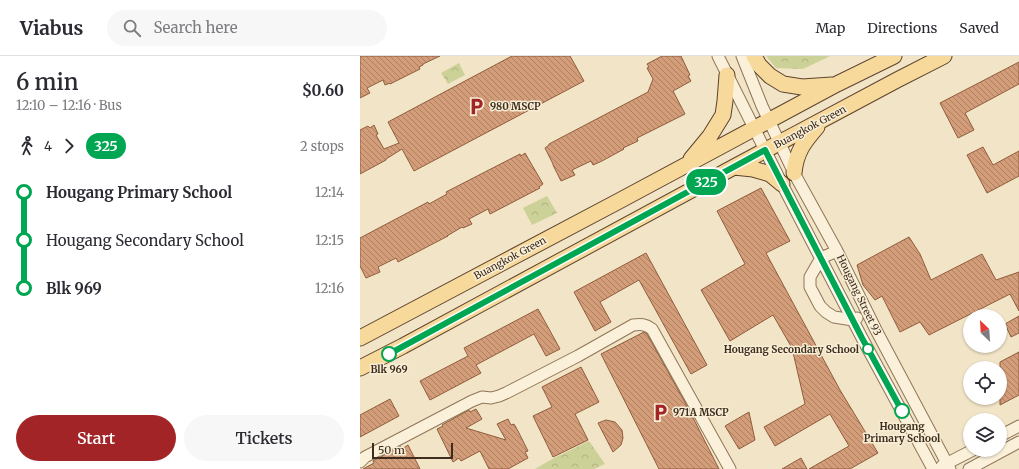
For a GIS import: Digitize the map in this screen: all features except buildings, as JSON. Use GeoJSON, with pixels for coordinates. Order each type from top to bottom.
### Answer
{"type":"FeatureCollection","features":[{"type":"Feature","properties":{"kind":"main road"},"geometry":{"type":"LineString","coordinates":[[754,56],[770,76],[783,84],[802,87],[837,84]]}},
{"type":"Feature","properties":{"kind":"main road","name":"Buangkok Green"},"geometry":{"type":"LineString","coordinates":[[360,338],[626,198],[837,84],[894,56]]}},
{"type":"Feature","properties":{"kind":"main road","name":"Buangkok Green"},"geometry":{"type":"LineString","coordinates":[[360,368],[765,150],[944,56]]}},
{"type":"Feature","properties":{"kind":"main road"},"geometry":{"type":"LineString","coordinates":[[685,166],[710,136],[723,115],[727,75]]}},
{"type":"Feature","properties":{"kind":"main road"},"geometry":{"type":"LineString","coordinates":[[794,173],[795,161],[800,150],[808,137],[823,120]]}},
{"type":"Feature","properties":{"kind":"main road"},"geometry":{"type":"LineString","coordinates":[[734,167],[754,169],[770,174],[782,184]]}},
{"type":"Feature","properties":{"kind":"street","name":"Hougang Street 93"},"geometry":{"type":"LineString","coordinates":[[718,56],[782,184],[880,372],[935,469]]}},
{"type":"Feature","properties":{"kind":"street","name":"Hougang Street 93"},"geometry":{"type":"LineString","coordinates":[[742,56],[762,106],[794,173],[837,251],[867,312],[948,466]]}},
{"type":"Feature","properties":{"kind":"street"},"geometry":{"type":"LineString","coordinates":[[837,251],[821,258],[810,277],[810,288],[820,306],[834,317],[853,320],[867,312]]}},
{"type":"Feature","properties":{"kind":"street"},"geometry":{"type":"LineString","coordinates":[[360,462],[365,457],[472,401],[482,397],[491,398],[506,393],[578,356],[633,325],[641,324],[647,325],[652,329],[730,469]]}},
{"type":"Feature","properties":{"kind":"street"},"geometry":{"type":"LineString","coordinates":[[880,372],[894,364]]}},
{"type":"Feature","properties":{"kind":"street"},"geometry":{"type":"LineString","coordinates":[[1007,432],[1019,426]]}},
{"type":"Feature","properties":{"kind":"street"},"geometry":{"type":"LineString","coordinates":[[969,469],[1019,442]]}},
{"type":"Feature","properties":{"kind":"street"},"geometry":{"type":"LineString","coordinates":[[935,469],[948,466],[963,456]]}},
{"type":"Feature","properties":{"kind":"green space"},"geometry":{"type":"Polygon","coordinates":[[[766,56],[830,56],[803,69],[776,68],[766,56]]]}},
{"type":"Feature","properties":{"kind":"green space"},"geometry":{"type":"Polygon","coordinates":[[[459,63],[465,75],[448,84],[441,73],[459,63]]]}},
{"type":"Feature","properties":{"kind":"green space"},"geometry":{"type":"Polygon","coordinates":[[[547,196],[557,213],[532,225],[523,208],[547,196]]]}},
{"type":"Feature","properties":{"kind":"green space"},"geometry":{"type":"Polygon","coordinates":[[[589,441],[605,464],[594,469],[535,469],[554,458],[589,441]]]}},
{"type":"Feature","properties":{"kind":"bus line","name":"325"},"geometry":{"type":"LineString","coordinates":[[389,354],[765,150],[862,338],[902,411]]}},
{"type":"Feature","properties":{"kind":"place","name":"980 MSCP"},"geometry":{"type":"Point","coordinates":[477,106]}},
{"type":"Feature","properties":{"kind":"place","name":"Hougang Secondary School"},"geometry":{"type":"Point","coordinates":[868,349]}},
{"type":"Feature","properties":{"kind":"place","name":"Blk 969"},"geometry":{"type":"Point","coordinates":[389,354]}},
{"type":"Feature","properties":{"kind":"place","name":"Hougang Primary School"},"geometry":{"type":"Point","coordinates":[902,411]}},
{"type":"Feature","properties":{"kind":"place","name":"971A MSCP"},"geometry":{"type":"Point","coordinates":[660,412]}}]}
